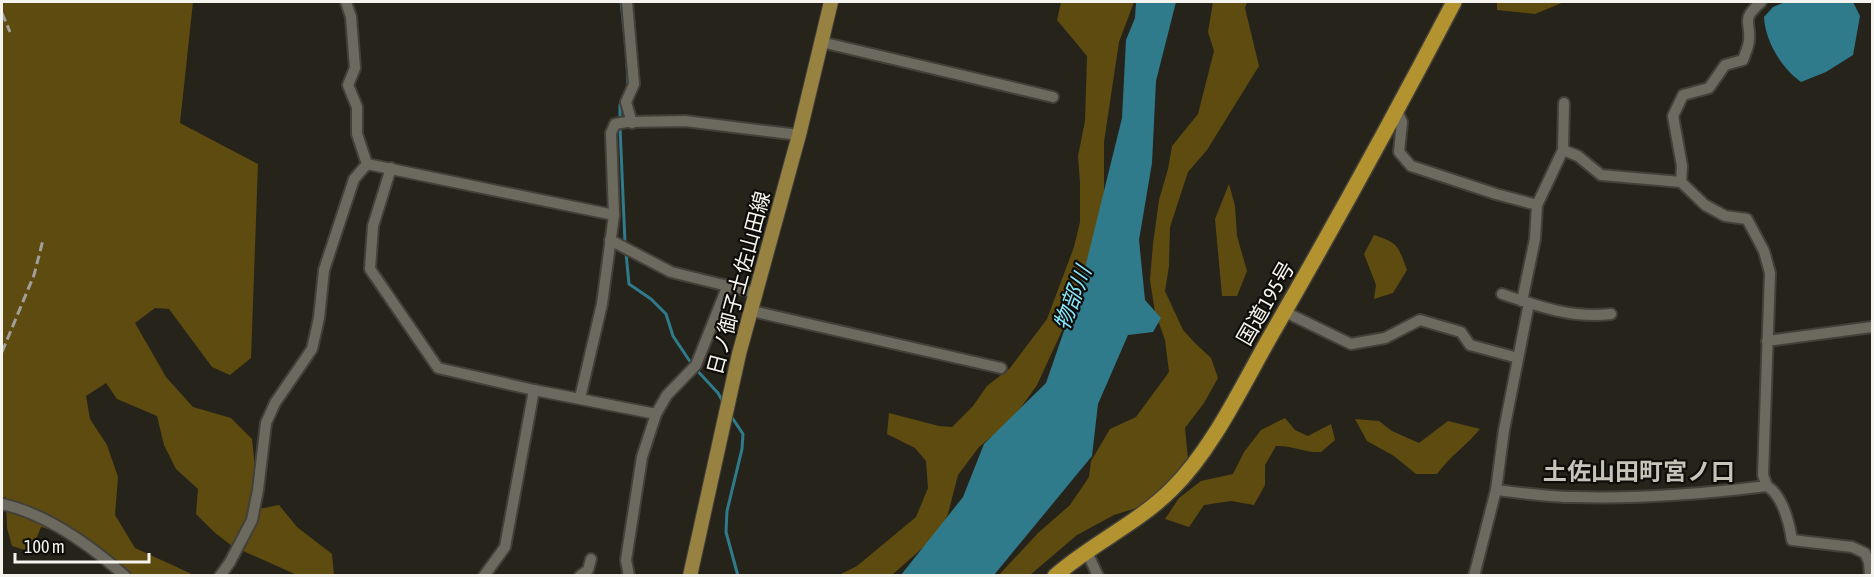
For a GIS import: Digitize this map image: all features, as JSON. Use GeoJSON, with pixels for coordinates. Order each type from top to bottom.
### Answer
{"type":"FeatureCollection","features":[{"type":"Feature","properties":{"kind":"highway","name":"国道195号"},"geometry":{"type":"LineString","coordinates":[[1055,576],[1141,516],[1172,489],[1193,464],[1222,420],[1284,312],[1397,111],[1454,2]]}},
{"type":"Feature","properties":{"kind":"main road","name":"日ノ御子土佐山田線"},"geometry":{"type":"LineString","coordinates":[[690,576],[740,354],[799,135],[831,2]]}},
{"type":"Feature","properties":{"kind":"street"},"geometry":{"type":"LineString","coordinates":[[346,2],[351,16],[355,68],[348,85],[357,107],[357,134],[367,164]]}},
{"type":"Feature","properties":{"kind":"street"},"geometry":{"type":"LineString","coordinates":[[627,2],[634,84],[626,102],[630,122]]}},
{"type":"Feature","properties":{"kind":"street"},"geometry":{"type":"LineString","coordinates":[[1681,182],[1682,166],[1673,116],[1683,95],[1709,88],[1725,65],[1743,60],[1749,41],[1746,21],[1753,9],[1761,2]]}},
{"type":"Feature","properties":{"kind":"street"},"geometry":{"type":"LineString","coordinates":[[821,42],[1053,97]]}},
{"type":"Feature","properties":{"kind":"street"},"geometry":{"type":"LineString","coordinates":[[1474,576],[1496,490],[1504,430],[1518,358],[1535,239],[1537,205],[1563,150],[1564,103]]}},
{"type":"Feature","properties":{"kind":"street"},"geometry":{"type":"LineString","coordinates":[[1397,111],[1402,122],[1399,152],[1411,166],[1452,178],[1496,195],[1537,205]]}},
{"type":"Feature","properties":{"kind":"street"},"geometry":{"type":"LineString","coordinates":[[580,399],[602,304],[614,215],[611,134],[615,124],[685,121],[799,135]]}},
{"type":"Feature","properties":{"kind":"street"},"geometry":{"type":"LineString","coordinates":[[1563,150],[1578,156],[1601,175],[1681,182],[1706,205],[1725,216],[1747,219],[1764,251],[1770,273],[1763,475],[1767,486],[1788,516],[1792,540],[1852,547],[1865,553],[1870,576]]}},
{"type":"Feature","properties":{"kind":"street"},"geometry":{"type":"LineString","coordinates":[[367,164],[614,215]]}},
{"type":"Feature","properties":{"kind":"street"},"geometry":{"type":"LineString","coordinates":[[220,576],[252,520],[266,423],[275,403],[312,349],[319,318],[324,270],[354,179],[367,164]]}},
{"type":"Feature","properties":{"kind":"street"},"geometry":{"type":"LineString","coordinates":[[391,168],[373,226],[370,268],[438,368],[656,414]]}},
{"type":"Feature","properties":{"kind":"street"},"geometry":{"type":"LineString","coordinates":[[610,240],[671,272],[756,293]]}},
{"type":"Feature","properties":{"kind":"street"},"geometry":{"type":"LineString","coordinates":[[629,576],[626,560],[642,457],[656,414],[667,395],[696,365],[728,285]]}},
{"type":"Feature","properties":{"kind":"street"},"geometry":{"type":"LineString","coordinates":[[1502,294],[1556,310],[1592,316],[1611,314]]}},
{"type":"Feature","properties":{"kind":"street"},"geometry":{"type":"LineString","coordinates":[[752,311],[1000,369]]}},
{"type":"Feature","properties":{"kind":"street"},"geometry":{"type":"LineString","coordinates":[[1284,312],[1351,344],[1385,338],[1420,320],[1461,332],[1470,345],[1518,358]]}},
{"type":"Feature","properties":{"kind":"street"},"geometry":{"type":"LineString","coordinates":[[1767,341],[1872,327]]}},
{"type":"Feature","properties":{"kind":"street"},"geometry":{"type":"LineString","coordinates":[[484,576],[504,548],[534,390]]}},
{"type":"Feature","properties":{"kind":"street"},"geometry":{"type":"LineString","coordinates":[[1496,490],[1573,497],[1638,497],[1708,494],[1767,486]]}},
{"type":"Feature","properties":{"kind":"street"},"geometry":{"type":"LineString","coordinates":[[2,504],[34,514],[68,533],[124,576]]}},
{"type":"Feature","properties":{"kind":"street"},"geometry":{"type":"LineString","coordinates":[[1087,552],[1098,576]]}},
{"type":"Feature","properties":{"kind":"street"},"geometry":{"type":"LineString","coordinates":[[580,576],[588,570],[591,559]]}},
{"type":"Feature","properties":{"kind":"shaded area"},"geometry":{"type":"Polygon","coordinates":[[[2,2],[193,2],[180,123],[258,164],[251,358],[230,375],[212,367],[169,309],[155,308],[135,323],[166,377],[193,407],[231,418],[252,439],[259,509],[279,505],[297,527],[332,554],[334,575],[297,575],[232,546],[214,532],[196,514],[198,489],[176,469],[164,445],[157,416],[117,399],[106,383],[86,396],[90,419],[107,445],[118,477],[115,515],[135,548],[194,575],[116,575],[70,535],[41,527],[31,552],[12,546],[7,528],[6,497],[2,497],[2,2]]]}},
{"type":"Feature","properties":{"kind":"shaded area"},"geometry":{"type":"Polygon","coordinates":[[[1061,2],[1134,2],[1119,42],[1104,142],[1104,220],[1077,298],[1037,385],[1012,420],[979,447],[958,475],[948,514],[937,535],[892,575],[837,576],[857,566],[916,517],[928,488],[926,461],[915,448],[887,434],[889,413],[939,426],[952,427],[973,406],[987,386],[1010,368],[1047,319],[1074,247],[1080,222],[1078,156],[1085,121],[1087,56],[1057,20],[1061,2]]]}},
{"type":"Feature","properties":{"kind":"shaded area"},"geometry":{"type":"Polygon","coordinates":[[[1213,2],[1247,2],[1245,8],[1259,66],[1207,150],[1188,172],[1170,227],[1169,266],[1165,291],[1183,330],[1211,358],[1218,378],[1204,403],[1185,428],[1188,459],[1171,484],[1146,505],[1114,515],[1077,535],[1030,575],[998,576],[1038,533],[1070,505],[1089,477],[1091,461],[1110,429],[1136,417],[1169,372],[1165,340],[1155,312],[1150,280],[1153,244],[1159,200],[1172,146],[1198,114],[1214,51],[1208,32],[1213,2]]]}},
{"type":"Feature","properties":{"kind":"shaded area"},"geometry":{"type":"Polygon","coordinates":[[[1497,2],[1564,2],[1535,14],[1497,10],[1497,2]]]}},
{"type":"Feature","properties":{"kind":"shaded area"},"geometry":{"type":"Polygon","coordinates":[[[1229,184],[1235,206],[1237,236],[1247,271],[1237,296],[1222,296],[1215,219],[1229,184]]]}},
{"type":"Feature","properties":{"kind":"shaded area"},"geometry":{"type":"Polygon","coordinates":[[[1374,235],[1396,246],[1407,270],[1393,293],[1374,299],[1376,285],[1364,254],[1374,235]]]}},
{"type":"Feature","properties":{"kind":"shaded area"},"geometry":{"type":"Polygon","coordinates":[[[1285,418],[1295,430],[1308,436],[1331,424],[1335,440],[1321,452],[1276,446],[1265,465],[1265,485],[1254,505],[1231,501],[1204,505],[1189,527],[1165,519],[1179,498],[1201,481],[1233,474],[1244,452],[1261,430],[1285,418]]]}},
{"type":"Feature","properties":{"kind":"shaded area"},"geometry":{"type":"Polygon","coordinates":[[[1355,419],[1379,421],[1392,431],[1419,443],[1448,421],[1480,429],[1437,474],[1416,474],[1394,456],[1367,441],[1355,419]]]}},
{"type":"Feature","properties":{"kind":"water"},"geometry":{"type":"Polygon","coordinates":[[[1136,2],[1176,2],[1156,81],[1152,163],[1139,240],[1145,300],[1161,318],[1153,332],[1128,335],[1098,404],[1092,456],[994,575],[901,575],[963,497],[984,444],[1046,383],[1083,276],[1122,118],[1126,40],[1135,18],[1136,2]]]}},
{"type":"Feature","properties":{"kind":"water"},"geometry":{"type":"Polygon","coordinates":[[[1785,2],[1853,2],[1860,16],[1853,55],[1826,72],[1801,82],[1781,62],[1771,45],[1765,26],[1764,17],[1773,7],[1785,2]]]}},
{"type":"Feature","properties":{"kind":"waterway"},"geometry":{"type":"LineString","coordinates":[[621,2],[626,47]]}},
{"type":"Feature","properties":{"kind":"waterway"},"geometry":{"type":"LineString","coordinates":[[627,63],[628,86]]}},
{"type":"Feature","properties":{"kind":"waterway"},"geometry":{"type":"LineString","coordinates":[[620,121],[622,101]]}},
{"type":"Feature","properties":{"kind":"waterway"},"geometry":{"type":"LineString","coordinates":[[620,127],[625,243]]}},
{"type":"Feature","properties":{"kind":"waterway"},"geometry":{"type":"LineString","coordinates":[[626,253],[629,284],[651,299],[666,314],[673,336],[693,366],[718,393],[723,402]]}},
{"type":"Feature","properties":{"kind":"waterway"},"geometry":{"type":"LineString","coordinates":[[731,416],[743,434],[742,449],[727,511],[726,532],[738,576]]}},
{"type":"Feature","properties":{"kind":"railway"},"geometry":{"type":"LineString","coordinates":[[2,13],[10,32]]}},
{"type":"Feature","properties":{"kind":"railway"},"geometry":{"type":"LineString","coordinates":[[2,352],[34,275],[43,240]]}},
{"type":"Feature","properties":{"kind":"district","name":"土佐山田町宮ノ口"},"geometry":{"type":"Point","coordinates":[1639,471]}},
{"type":"Feature","properties":{"kind":"water label","name":"物部川"},"geometry":{"type":"Point","coordinates":[1072,298]}}]}
